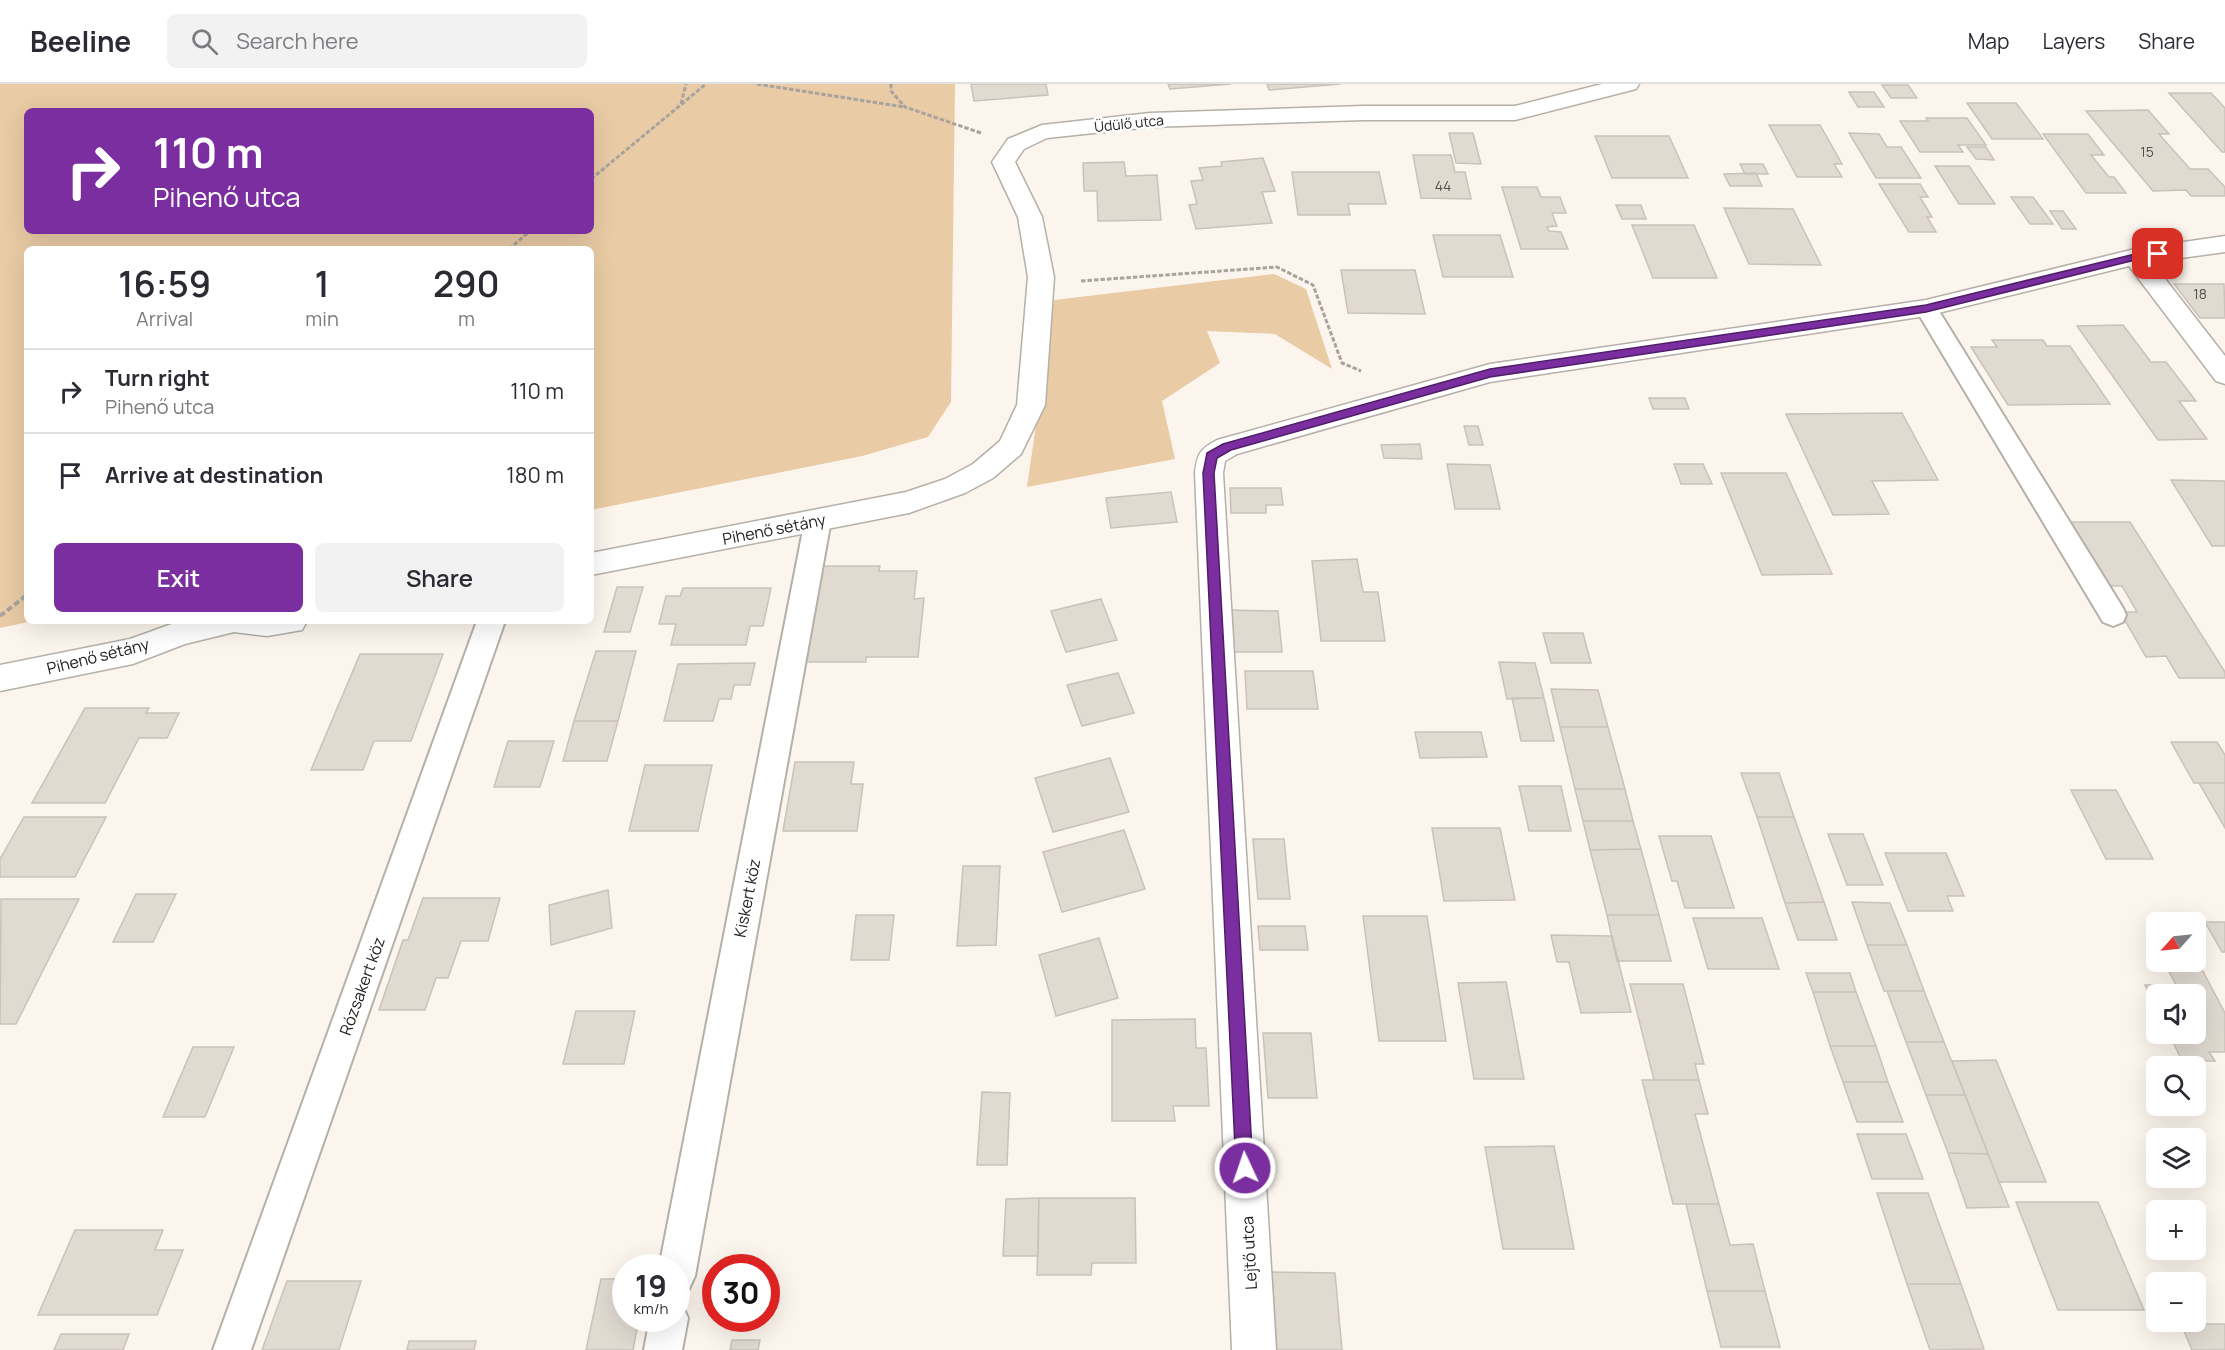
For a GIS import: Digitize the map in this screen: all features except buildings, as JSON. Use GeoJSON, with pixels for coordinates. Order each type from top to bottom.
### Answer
{"type":"FeatureCollection","features":[{"type":"Feature","properties":{"kind":"street","name":"Üdülő utca"},"geometry":{"type":"LineString","coordinates":[[1016,144],[1042,132],[1150,120],[1364,113],[1515,113],[1628,84]]}},
{"type":"Feature","properties":{"kind":"street"},"geometry":{"type":"LineString","coordinates":[[1016,144],[1003,162],[1030,217],[1041,277]]}},
{"type":"Feature","properties":{"kind":"street"},"geometry":{"type":"LineString","coordinates":[[1926,308],[2135,257],[2225,244]]}},
{"type":"Feature","properties":{"kind":"street"},"geometry":{"type":"LineString","coordinates":[[2135,257],[2225,375]]}},
{"type":"Feature","properties":{"kind":"street","name":"Pihenő sétány"},"geometry":{"type":"LineString","coordinates":[[594,563],[909,502],[955,486],[983,471],[1011,447],[1031,405],[1041,277]]}},
{"type":"Feature","properties":{"kind":"street","name":"Lejtő utca"},"geometry":{"type":"LineString","coordinates":[[1254,1350],[1209,473],[1211,456],[1227,447],[1490,373],[1926,308]]}},
{"type":"Feature","properties":{"kind":"street","name":"Pihenő sétány"},"geometry":{"type":"LineString","coordinates":[[0,678],[133,651],[181,633],[218,624]]}},
{"type":"Feature","properties":{"kind":"lane"},"geometry":{"type":"LineString","coordinates":[[1926,308],[2113,615]]}},
{"type":"Feature","properties":{"kind":"lane","name":"Kiskert köz"},"geometry":{"type":"LineString","coordinates":[[680,1254],[818,520]]}},
{"type":"Feature","properties":{"kind":"lane","name":"Rózsakert köz"},"geometry":{"type":"LineString","coordinates":[[232,1350],[490,624]]}},
{"type":"Feature","properties":{"kind":"lane"},"geometry":{"type":"LineString","coordinates":[[663,1350],[666,1332]]}},
{"type":"Feature","properties":{"kind":"path"},"geometry":{"type":"LineString","coordinates":[[681,105],[686,84]]}},
{"type":"Feature","properties":{"kind":"path"},"geometry":{"type":"LineString","coordinates":[[594,177],[706,84]]}},
{"type":"Feature","properties":{"kind":"path"},"geometry":{"type":"LineString","coordinates":[[758,84],[905,107],[1016,144]]}},
{"type":"Feature","properties":{"kind":"path"},"geometry":{"type":"LineString","coordinates":[[891,84],[891,91],[905,107]]}},
{"type":"Feature","properties":{"kind":"path"},"geometry":{"type":"LineString","coordinates":[[512,246],[526,234]]}},
{"type":"Feature","properties":{"kind":"path"},"geometry":{"type":"LineString","coordinates":[[1041,277],[1085,281],[1277,267],[1313,285],[1342,363],[1370,375]]}},
{"type":"Feature","properties":{"kind":"path"},"geometry":{"type":"LineString","coordinates":[[0,616],[24,597]]}},
{"type":"Feature","properties":{"kind":"shaded area"},"geometry":{"type":"Polygon","coordinates":[[[0,84],[955,84],[951,402],[928,437],[862,456],[594,509],[594,246],[24,246],[24,623],[0,628],[0,84]]]}},
{"type":"Feature","properties":{"kind":"shaded area"},"geometry":{"type":"Polygon","coordinates":[[[1274,274],[1306,289],[1332,369],[1275,334],[1207,331],[1220,363],[1162,401],[1175,459],[1027,487],[1054,300],[1274,274]]]}},
{"type":"Feature","properties":{"kind":"route"},"geometry":{"type":"LineString","coordinates":[[1245,1168],[1209,473],[1211,456],[1227,447],[1490,373],[1926,308],[2135,257],[2158,254]]}}]}
